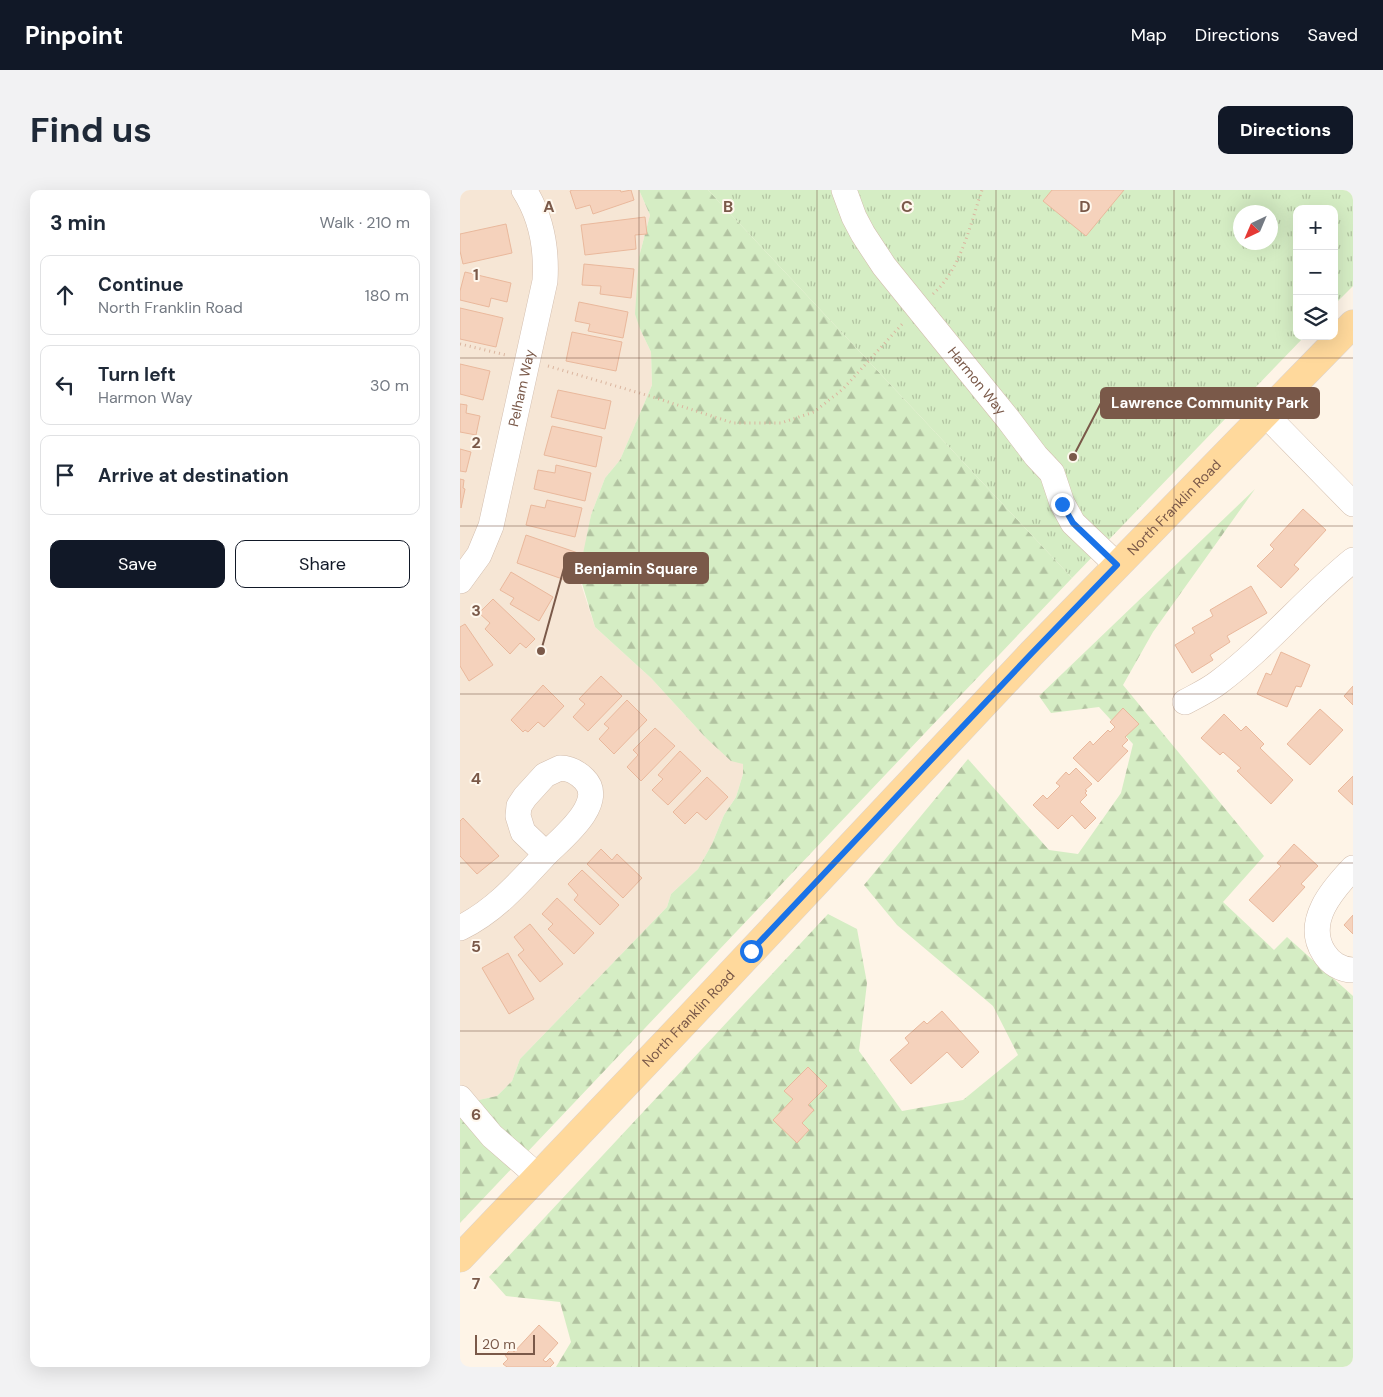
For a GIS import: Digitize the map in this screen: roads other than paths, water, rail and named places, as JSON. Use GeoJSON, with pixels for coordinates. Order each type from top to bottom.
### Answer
{"type":"FeatureCollection","features":[{"type":"Feature","properties":{"kind":"main road","name":"North Franklin Road"},"geometry":{"type":"LineString","coordinates":[[460,1258],[539,1177],[1025,660],[1353,324]]}},
{"type":"Feature","properties":{"kind":"street","name":"Pelham Way"},"geometry":{"type":"LineString","coordinates":[[460,581],[479,555],[491,526],[545,281],[546,261],[543,232],[536,211],[524,190]]}},
{"type":"Feature","properties":{"kind":"street","name":"Harmon Way"},"geometry":{"type":"LineString","coordinates":[[844,190],[854,217],[868,244],[1036,456],[1052,473],[1062,504],[1073,523],[1117,565]]}},
{"type":"Feature","properties":{"kind":"street"},"geometry":{"type":"LineString","coordinates":[[1266,414],[1353,504]]}},
{"type":"Feature","properties":{"kind":"street"},"geometry":{"type":"LineString","coordinates":[[1185,702],[1222,680],[1353,560]]}},
{"type":"Feature","properties":{"kind":"street"},"geometry":{"type":"LineString","coordinates":[[460,928],[482,915],[502,899],[546,854]]}},
{"type":"Feature","properties":{"kind":"street"},"geometry":{"type":"LineString","coordinates":[[1353,868],[1329,896],[1316,928],[1317,939],[1326,956],[1338,966],[1353,970]]}},
{"type":"Feature","properties":{"kind":"street"},"geometry":{"type":"LineString","coordinates":[[460,1098],[492,1136],[539,1177]]}},
{"type":"Feature","properties":{"kind":"place","name":"Lawrence Community Park"},"geometry":{"type":"Point","coordinates":[1073,457]}},
{"type":"Feature","properties":{"kind":"place","name":"Benjamin Square"},"geometry":{"type":"Point","coordinates":[541,651]}}]}
